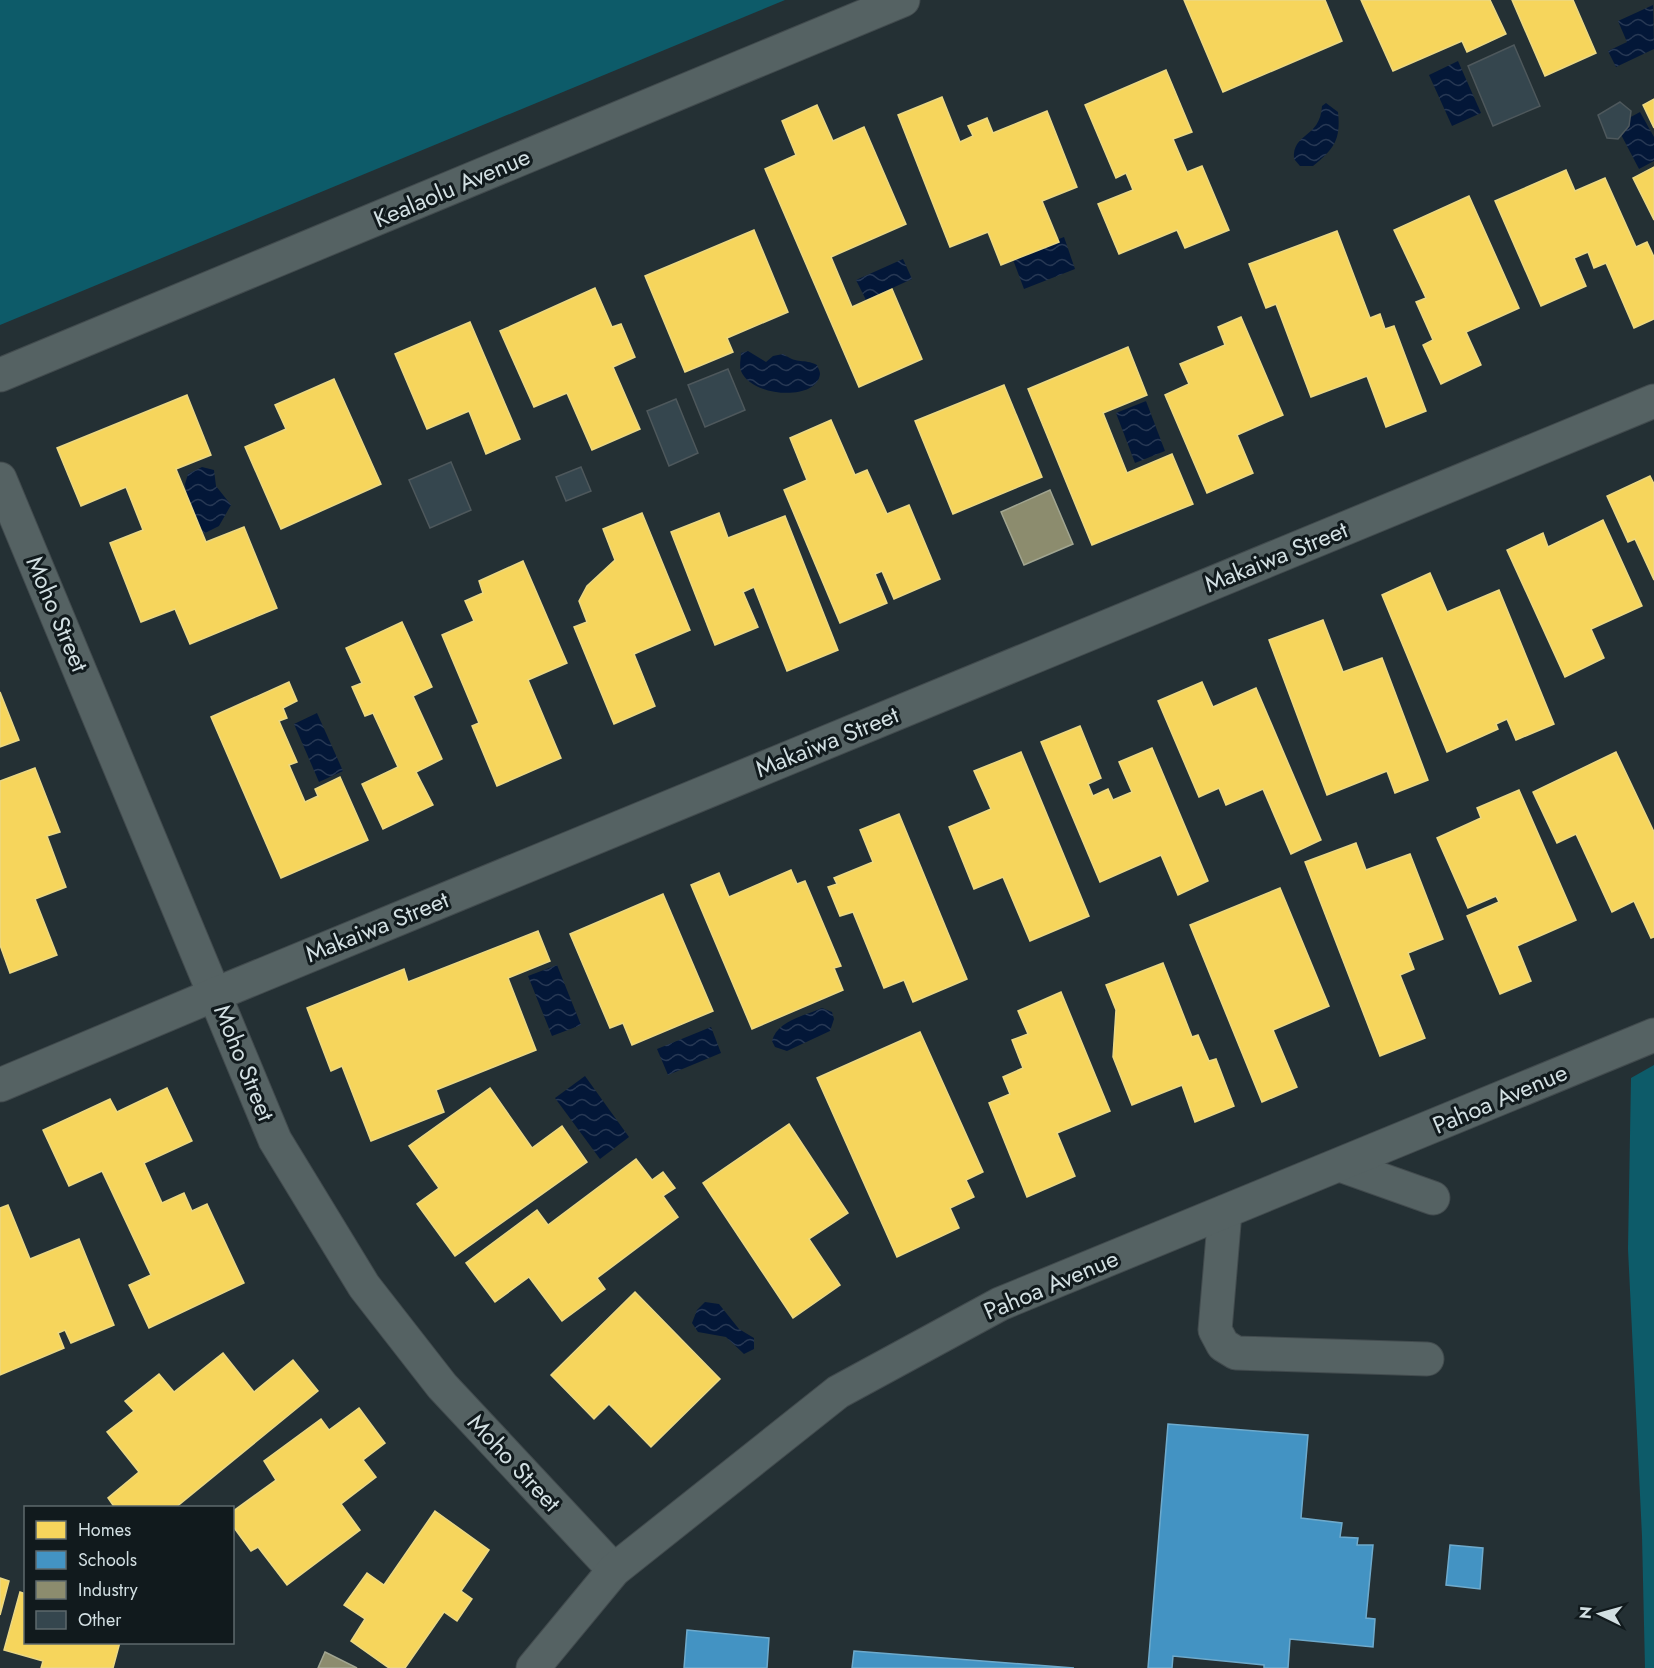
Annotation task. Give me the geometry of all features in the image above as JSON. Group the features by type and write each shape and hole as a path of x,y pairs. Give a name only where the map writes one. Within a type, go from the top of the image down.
{"street":[{"name":"Kealaolu Avenue","path":"0,375 903,0"},
{"name":"Makaiwa Street","path":"0,1085 1654,401"},
{"name":"Moho Street","path":"0,479 275,1140 364,1286 442,1386 614,1570"},
{"name":"Pahoa Avenue","path":"533,1668 614,1570 838,1392 1000,1304 1654,1035"},
{"path":"1340,1165 1433,1198"},
{"path":"1225,1212 1215,1330 1223,1345 1236,1353 1427,1359"}],"shaded area":[{"path":"0,0 785,0 0,325"},
{"path":"1654,1065 1654,1668 1645,1668 1642,1536 1628,1249 1631,1078"}],"water":[{"path":"1653,5 1654,49 1616,67 1608,51 1627,42 1618,21"},
{"path":"1458,61 1481,113 1452,126 1429,75"},
{"path":"1326,103 1338,112 1337,137 1331,149 1313,166 1300,166 1294,159 1297,144 1312,130 1320,117 1322,106"},
{"path":"1640,112 1654,137 1654,161 1639,169 1616,125"},
{"path":"1064,237 1075,269 1024,289 1012,257"},
{"path":"903,259 912,279 866,300 856,280"},
{"path":"748,351 766,362 773,356 783,354 793,359 812,363 817,365 820,374 816,383 808,389 783,393 770,391 747,380 741,371 741,353"},
{"path":"1146,401 1165,451 1135,463 1116,413"},
{"path":"202,467 214,470 216,486 231,505 219,526 205,533 192,529 185,484 188,474"},
{"path":"317,713 343,771 319,782 294,724"},
{"path":"557,965 581,1025 552,1036 528,976"},
{"path":"822,1008 832,1012 834,1019 830,1031 787,1051 775,1047 772,1041 775,1034 785,1024"},
{"path":"711,1027 721,1053 668,1075 657,1049"},
{"path":"585,1076 629,1137 600,1159 555,1098"},
{"path":"705,1302 719,1304 739,1329 754,1338 754,1349 744,1354 726,1337 698,1332 692,1323 697,1310"}],"building: Homes":[{"path":"1184,0 1325,0 1342,41 1223,92"},
{"path":"1361,0 1490,0 1506,34 1467,52 1462,41 1393,71"},
{"path":"1512,0 1573,0 1596,53 1545,76"},
{"path":"1166,70 1192,132 1173,139 1187,172 1202,166 1229,230 1185,248 1177,230 1119,254 1098,204 1133,190 1126,173 1116,178 1085,105"},
{"path":"942,97 960,142 973,136 968,126 987,118 993,133 1047,111 1077,187 1042,201 1059,242 1001,265 988,232 950,247 898,115"},
{"path":"1654,99 1654,128 1643,105"},
{"path":"817,105 833,141 864,127 906,224 831,257 852,307 892,289 922,359 859,387 765,169 796,155 782,121"},
{"path":"1654,167 1654,220 1633,178"},
{"path":"1566,170 1575,191 1605,178 1636,247 1647,242 1654,257 1654,319 1634,328 1606,263 1594,268 1588,252 1574,258 1586,286 1541,306 1495,201"},
{"path":"1469,196 1519,308 1466,332 1481,365 1441,384 1423,345 1433,340 1416,302 1426,298 1394,230"},
{"path":"754,230 788,312 727,338 733,352 685,372 645,276"},
{"path":"1337,231 1370,318 1380,314 1385,329 1394,326 1426,411 1386,427 1367,376 1311,397 1276,304 1266,308 1249,264"},
{"path":"595,288 612,327 621,324 635,357 613,367 640,429 592,450 567,393 534,407 500,331"},
{"path":"1241,317 1283,415 1237,435 1253,473 1207,493 1165,395 1189,384 1180,364 1225,345 1218,327"},
{"path":"470,322 520,439 486,454 469,411 427,429 395,354"},
{"path":"1128,347 1147,395 1103,413 1127,473 1172,454 1193,504 1092,545 1028,389"},
{"path":"334,379 381,484 281,529 245,447 286,429 275,405"},
{"path":"1004,385 1042,477 953,514 915,421"},
{"path":"187,395 211,455 176,469 206,542 244,527 277,608 190,644 175,609 141,622 110,543 143,530 126,487 81,506 57,448"},
{"path":"831,420 855,475 867,470 887,514 909,505 940,579 894,599 882,571 875,574 887,603 840,623 784,490 807,480 790,438"},
{"path":"1650,476 1654,484 1654,580 1635,539 1628,542 1607,496"},
{"path":"642,513 690,630 634,654 655,706 614,724 574,627 587,622 579,601 587,586 615,560 603,529"},
{"path":"719,513 728,538 785,516 838,650 787,671 754,587 743,592 758,627 715,645 671,532"},
{"path":"1603,520 1642,606 1591,629 1604,658 1565,677 1507,550 1543,533 1548,547"},
{"path":"523,561 567,663 528,680 561,758 497,786 472,726 479,723 442,635 474,621 465,601 483,593 479,581"},
{"path":"1430,573 1447,612 1499,590 1554,724 1516,740 1507,719 1496,724 1498,729 1447,752 1382,595"},
{"path":"1323,620 1343,672 1382,658 1428,780 1395,793 1387,771 1327,795 1269,640"},
{"path":"402,622 432,687 413,696 442,759 416,772 433,805 383,829 362,784 398,767 373,713 365,716 352,687 362,683 346,648"},
{"path":"289,682 297,701 283,708 287,718 279,721 297,762 289,765 305,802 318,796 315,789 340,777 368,840 281,878 211,717"},
{"path":"1202,682 1213,707 1256,688 1321,840 1291,854 1263,789 1226,805 1219,788 1199,797 1158,701"},
{"path":"0,692 19,740 0,747"},
{"path":"1080,726 1101,778 1088,784 1093,796 1108,789 1113,800 1132,792 1119,762 1152,748 1208,881 1178,895 1161,855 1100,882 1041,742"},
{"path":"1021,752 1089,916 1030,941 1003,877 974,889 949,827 991,809 974,771"},
{"path":"1616,752 1654,832 1654,937 1651,938 1634,901 1612,912 1576,834 1557,843 1533,792"},
{"path":"35,768 60,832 47,836 66,887 35,899 57,955 10,973 0,945 0,781"},
{"path":"1519,790 1576,920 1517,946 1531,981 1500,994 1467,916 1499,902 1496,896 1468,908 1437,838 1481,818 1477,808"},
{"path":"899,814 967,979 913,1002 904,980 884,988 853,912 840,916 828,887 837,884 834,878 873,862 860,830"},
{"path":"1356,843 1366,870 1410,854 1443,939 1408,953 1414,969 1400,975 1425,1038 1380,1056 1305,862"},
{"path":"791,870 797,884 805,881 841,966 834,968 843,990 752,1029 691,885 719,873 729,897"},
{"path":"1280,888 1329,1006 1273,1030 1297,1087 1262,1102 1190,925"},
{"path":"663,894 713,1011 632,1045 623,1023 610,1028 570,934"},
{"path":"538,931 550,961 508,978 536,1050 436,1090 444,1112 371,1141 342,1066 331,1071 307,1008 404,969 408,982"},
{"path":"1163,963 1192,1037 1198,1035 1209,1061 1216,1059 1234,1106 1195,1122 1182,1085 1132,1105 1113,1057 1116,1010 1106,985"},
{"path":"1061,992 1110,1111 1057,1133 1075,1176 1027,1197 989,1103 1010,1094 1003,1077 1023,1068 1012,1040 1028,1034 1018,1011"},
{"path":"920,1032 983,1172 966,1180 974,1197 950,1208 959,1228 897,1257 817,1078"},
{"path":"167,1088 192,1141 144,1163 162,1203 184,1193 192,1211 207,1204 244,1283 149,1328 129,1285 151,1275 102,1171 69,1186 43,1130 110,1099 117,1112"},
{"path":"490,1088 532,1148 562,1126 587,1162 455,1256 417,1204 439,1188 409,1146"},
{"path":"789,1124 848,1213 809,1239 840,1285 793,1318 703,1183"},
{"path":"636,1159 652,1180 663,1172 675,1188 663,1196 678,1217 597,1278 605,1289 562,1321 529,1277 495,1302 466,1263 537,1210 548,1225"},
{"path":"8,1205 30,1259 79,1239 114,1325 71,1343 65,1330 58,1333 64,1348 0,1375 0,1208"},
{"path":"635,1292 720,1379 651,1447 609,1404 594,1419 551,1375"},
{"path":"223,1353 254,1392 293,1360 318,1391 177,1506 114,1506 108,1498 139,1472 107,1432 134,1411 125,1401 159,1374 174,1392"},
{"path":"359,1408 385,1443 363,1460 376,1477 341,1504 360,1530 287,1585 258,1547 251,1551 234,1528 234,1511 276,1480 264,1461 321,1419 329,1430"},
{"path":"435,1511 489,1550 461,1591 472,1599 457,1621 444,1612 405,1668 389,1668 351,1641 365,1619 344,1605 367,1573 384,1585"},
{"path":"0,1578 9,1581 0,1615"},
{"path":"20,1592 24,1593 24,1644 119,1644 113,1668 41,1668 43,1661 4,1650"}],"building: Schools":[{"path":"1168,1424 1308,1435 1301,1518 1342,1523 1340,1537 1358,1538 1357,1545 1373,1545 1366,1618 1375,1619 1373,1647 1290,1639 1288,1668 1264,1668 1264,1665 1173,1656 1172,1668 1148,1668"},
{"path":"1450,1545 1483,1548 1480,1589 1446,1585"},
{"path":"687,1630 769,1638 767,1668 684,1668"},
{"path":"854,1651 1074,1668 852,1668"}],"building: Industry":[{"path":"1050,490 1073,544 1024,565 1001,512"},
{"path":"325,1652 357,1668 318,1668"}],"building: Other":[{"path":"1514,45 1540,106 1493,126 1468,66"},
{"path":"1620,102 1631,111 1629,126 1618,139 1607,138 1598,115"},
{"path":"728,369 745,410 705,427 688,385"},
{"path":"676,399 698,453 669,466 647,411"},
{"path":"451,462 471,510 430,528 409,480"},
{"path":"581,467 591,491 566,501 556,477"}]}
